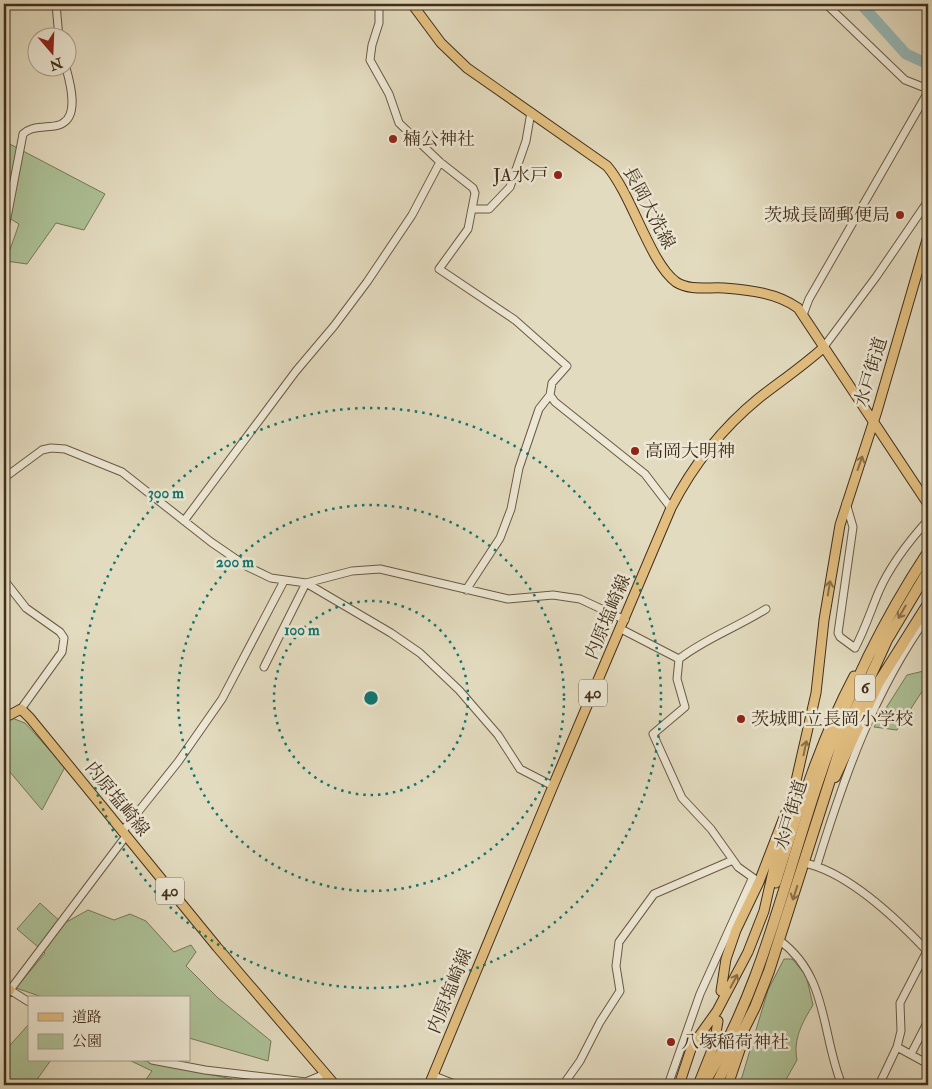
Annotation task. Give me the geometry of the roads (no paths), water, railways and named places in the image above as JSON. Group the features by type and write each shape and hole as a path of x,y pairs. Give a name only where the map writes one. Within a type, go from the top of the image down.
{"highway":[{"name":"6","path":"875,639 896,601 928,552"},
{"name":"6","path":"818,813 846,730 859,701 902,612 928,571"},
{"path":"818,813 879,682 928,604"},
{"name":"水戸街道","path":"703,1085 729,1038 744,1003 776,918 831,743 875,639"},
{"name":"水戸街道","path":"755,1006 805,863 818,813"},
{"name":"6","path":"716,1085 755,1006"}],"main road":[{"name":"長岡大洗線","path":"412,4 432,33 452,55 484,80 607,166 621,185 663,268 676,282 693,288 725,288 771,295 792,304 803,315 823,348"},
{"name":"水戸街道","path":"928,236 873,424 928,504"},
{"path":"764,911 787,812 809,731 832,571 846,502 873,424 823,348"},
{"name":"内原塩崎線","path":"429,1085 552,786 625,620 671,508 693,468 724,430 759,398 809,361 823,348"},
{"path":"679,1085 692,1046 735,980 773,893 806,784 821,746 846,692 875,639"},
{"path":"4,718 21,709"},
{"name":"内原塩崎線","path":"21,709 335,1085"},
{"path":"720,990 726,959 736,930 755,880 787,812"},
{"path":"728,1085 755,1006"},
{"path":"698,1085 714,1045 718,1021"}],"street":[{"path":"56,4 59,28"},
{"path":"379,4 379,23 370,54 373,68 389,94 399,123 440,162 473,188 472,209 468,229 440,269 515,320 567,366 552,383 550,395 539,409 515,482 511,509 500,538 466,590"},
{"path":"803,315 809,300 928,90 905,80 826,4"},
{"path":"4,233 23,134 33,128 58,126 69,118 72,102 68,78"},
{"path":"472,209 490,209 510,187 526,140 531,112"},
{"path":"184,521 296,371 368,282 416,207 440,162"},
{"path":"823,348 925,209 928,201"},
{"path":"550,395 555,402 645,474 671,508"},
{"path":"4,478 42,450 51,448 64,449 122,472 184,521 246,566 270,578 306,583 352,571 372,568 508,599 553,595 580,599 625,620"},
{"path":"846,502 853,527 838,633 855,648 867,626 880,589 928,520"},
{"path":"4,580 26,608 60,632 65,645 21,709"},
{"path":"4,998 7,989 178,762 222,699 284,581"},
{"path":"264,667 306,583"},
{"path":"306,583 391,633 420,653 458,690 498,735 520,769 552,786"},
{"path":"668,1085 700,994 755,880 733,860 711,828 682,798 653,734 685,707 677,679 679,659 698,644 742,624 766,609"},
{"path":"817,865 840,792 862,735 889,678 928,616"},
{"path":"621,629 679,659"},
{"path":"563,1085 580,1061 600,1022 620,992 616,966 619,942 654,894 733,860"},
{"path":"805,863 817,865 864,894 895,919 928,952 900,1003 902,1025 897,1047 879,1085"},
{"path":"779,940 810,974 819,993 826,1028 842,1085"},
{"path":"7,989 28,1001"},
{"path":"911,1054 928,1022"},
{"path":"897,1047 928,1064"},
{"path":"163,1062 205,1070 306,1082 325,1074"},
{"path":"434,1076 457,1085"}],"waterway":[{"path":"861,4 906,54 928,64"}],"place":[{"name":"楠公神社","path":"393,139"},
{"name":"JA水戸","path":"558,175"},
{"name":"茨城長岡郵便局","path":"900,215"},
{"name":"高岡大明神","path":"635,451"},
{"name":"茨城町立長岡小学校","path":"741,719"},
{"name":"八塚稲荷神社","path":"671,1042"}]}
